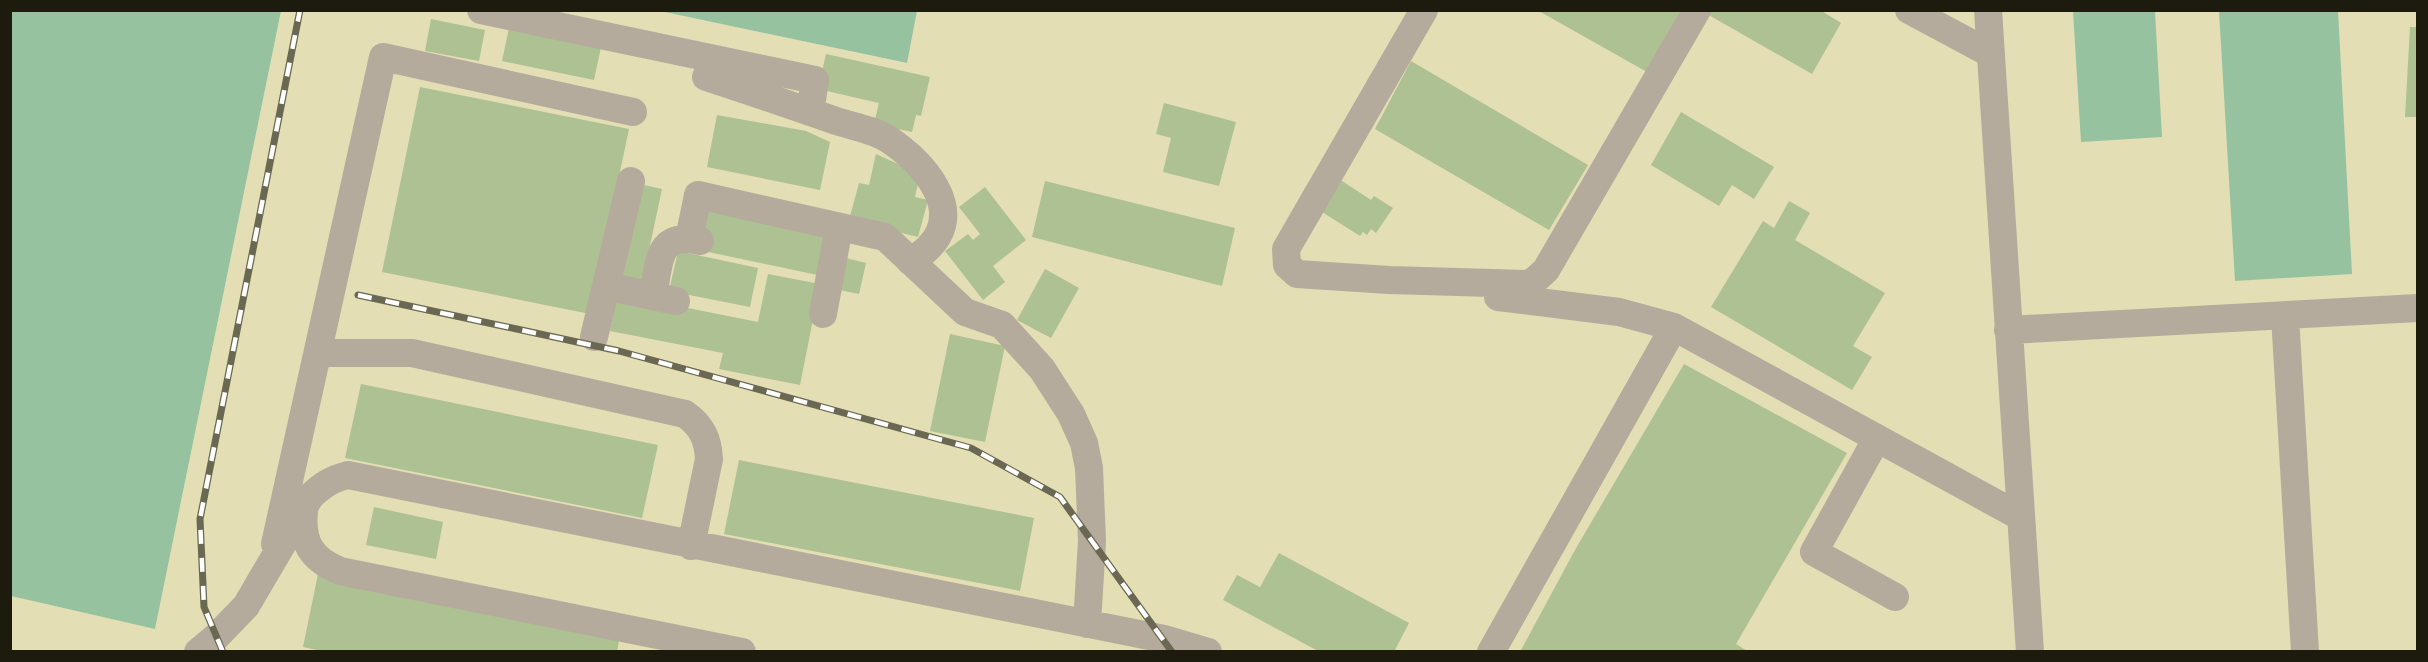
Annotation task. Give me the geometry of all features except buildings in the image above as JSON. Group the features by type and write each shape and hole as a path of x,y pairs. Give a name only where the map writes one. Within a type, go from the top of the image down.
{"lane":[{"path":"481,10 815,80 810,112"},
{"path":"1424,10 1288,244 1284,254 1291,270 1303,275 1527,284 1541,276 1697,10"},
{"path":"1909,10 1991,54"},
{"path":"1988,10 2030,651"},
{"path":"270,566 383,57 633,112"},
{"path":"706,77 887,138 926,172 936,185 942,201 943,217 939,233 930,247 910,261"},
{"path":"594,337 631,181"},
{"path":"606,286 664,298 665,247 676,239 695,240 698,195 885,237 965,312 1002,325 1042,369 1071,414 1084,443 1089,468 1092,541 1087,624"},
{"path":"823,314 839,227"},
{"path":"1389,280 1530,302 1619,312 1674,327 2020,517"},
{"path":"2008,330 2418,308"},
{"path":"2285,316 2305,651"},
{"path":"1491,651 1519,627 1554,564 1674,327"},
{"path":"318,353 412,353 685,414 696,422 704,433 709,459 691,546"},
{"path":"1877,438 1814,552 1895,597"},
{"path":"198,651 230,640 246,606 304,511 310,497 334,478 348,475 691,546 1164,639 1209,651"},
{"path":"304,511 303,526 306,542 314,555 326,565 340,571 666,644 742,651"}],"shaded area":[{"path":"11,10 281,11 155,629 11,596"},
{"path":"917,10 2417,11 2417,651 11,652 11,596 155,629 281,11 660,11 906,63"},
{"path":"660,11 917,11 907,63"},
{"path":"2073,11 2155,11 2162,137 2081,142"},
{"path":"2219,11 2338,11 2352,274 2235,281"}],"railway":[{"path":"223,652 204,607 200,519 300,10"},
{"path":"358,295 619,351 971,448 1060,497 1172,652"}]}
